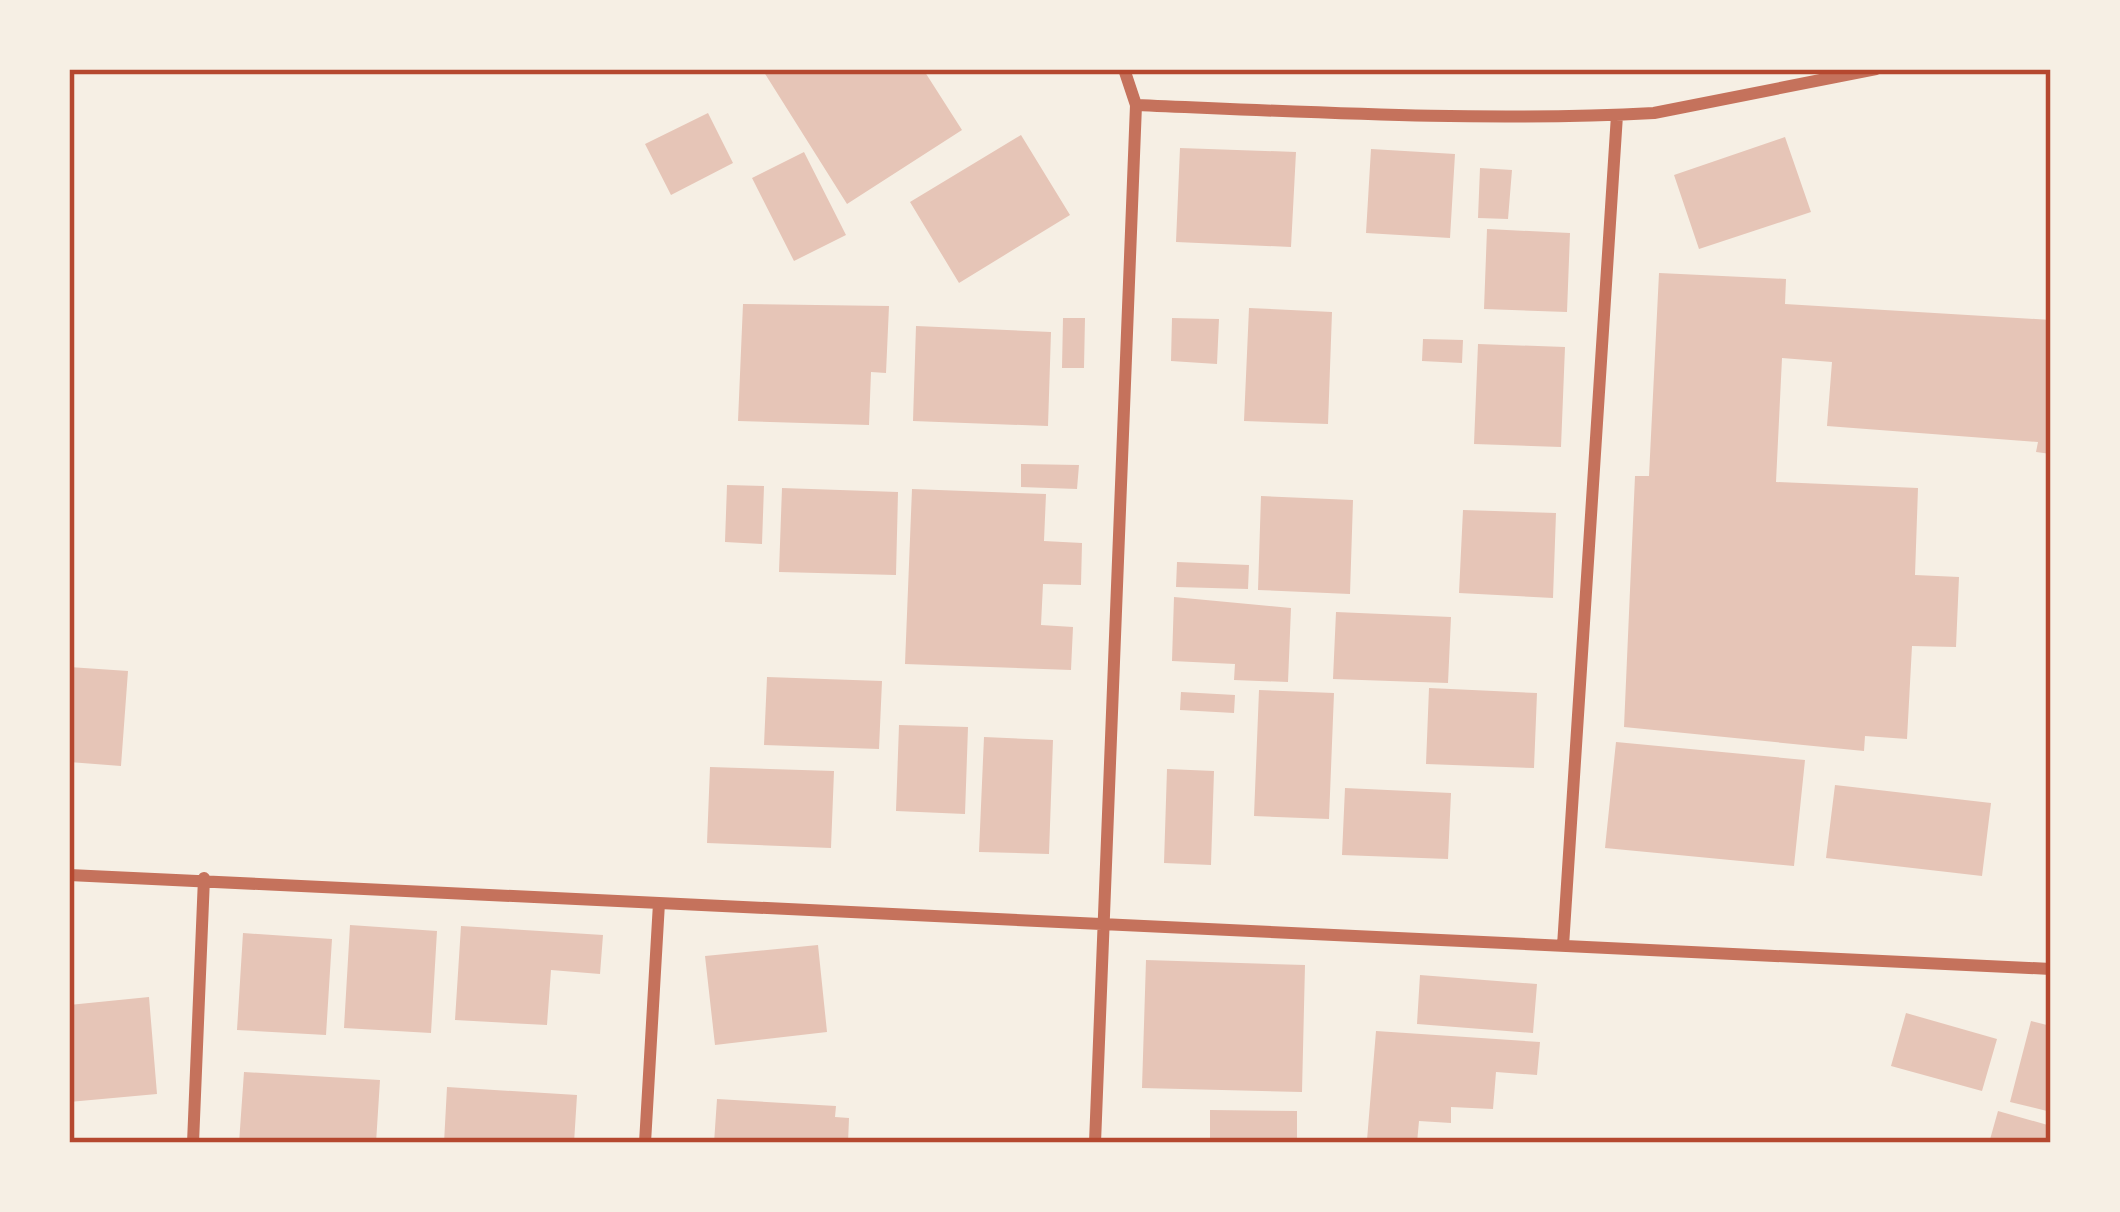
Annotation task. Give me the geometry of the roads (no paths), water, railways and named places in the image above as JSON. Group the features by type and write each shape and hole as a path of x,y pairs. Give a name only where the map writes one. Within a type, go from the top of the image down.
{"street":[{"path":"1095,1143 1136,105 1124,69"},
{"path":"1136,105 1518,120 1654,113 1876,69"},
{"path":"1563,946 1617,115"},
{"path":"69,874 2051,969"},
{"path":"193,1143 204,878"},
{"path":"645,1143 658,903"}]}
